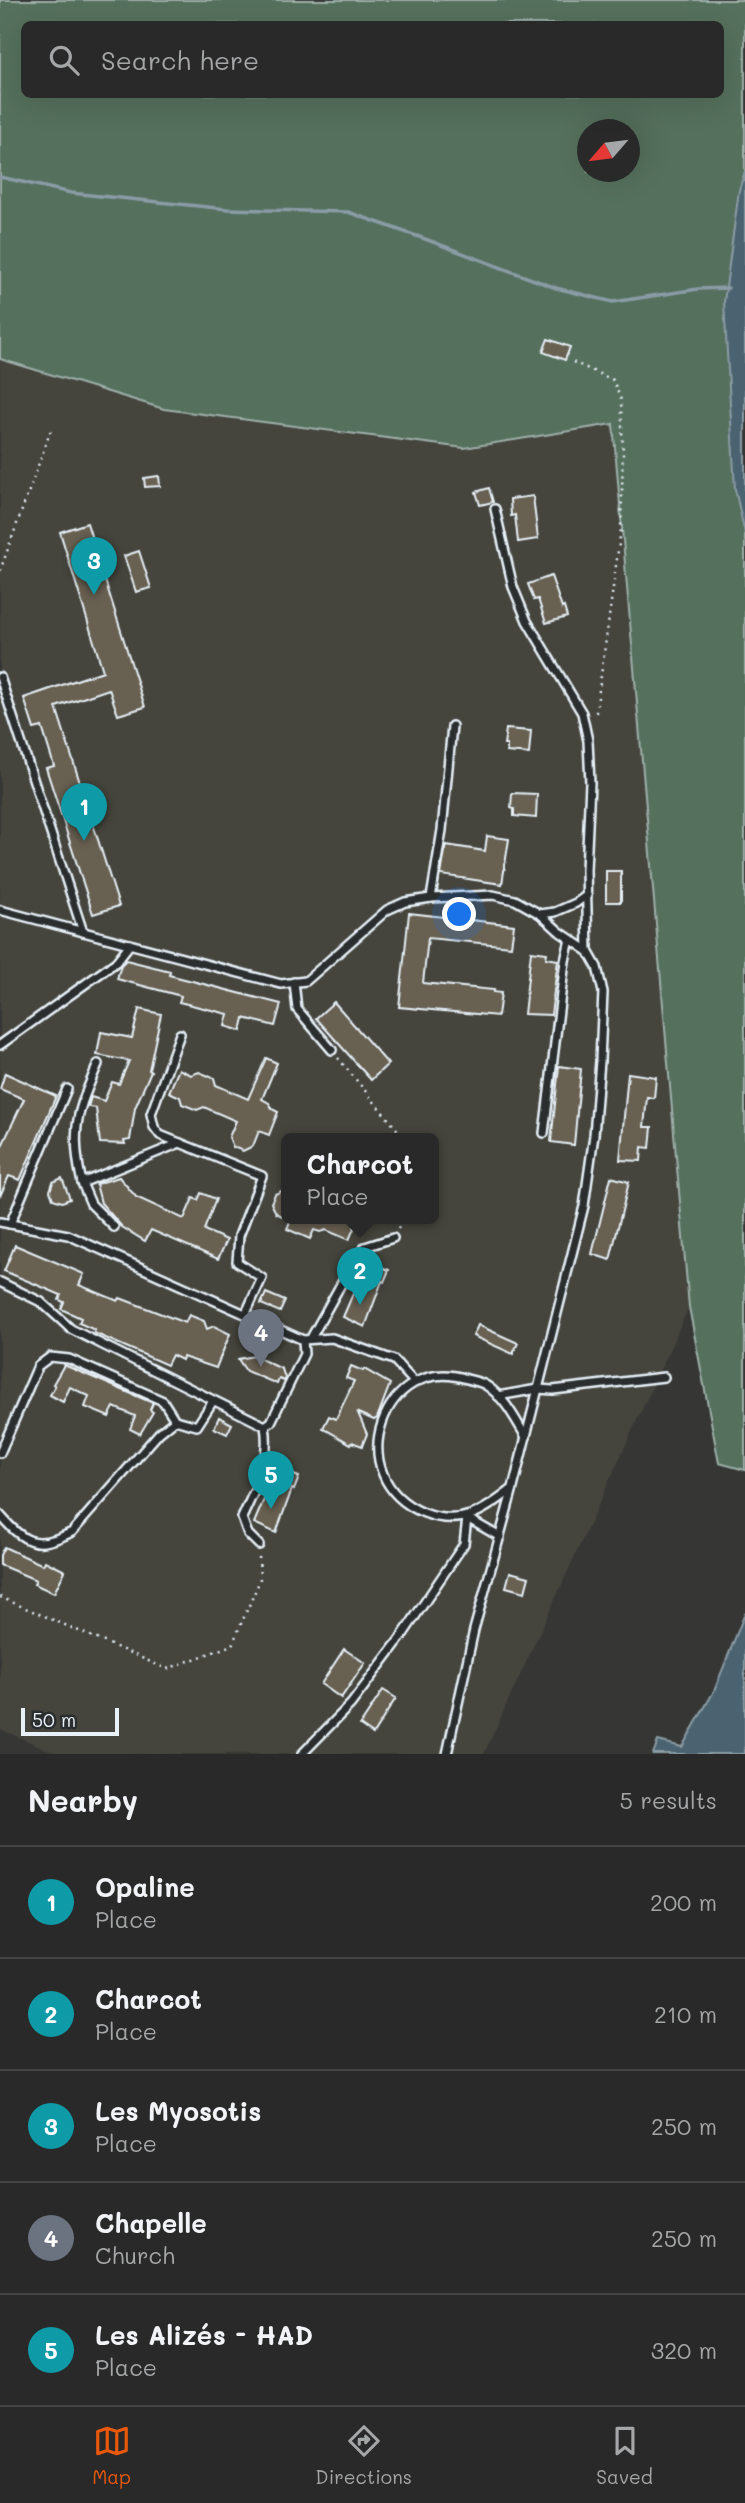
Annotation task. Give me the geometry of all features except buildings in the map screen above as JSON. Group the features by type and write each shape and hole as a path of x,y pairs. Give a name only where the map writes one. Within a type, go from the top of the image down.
{"lane":[{"path":"495,509 513,587 527,621 582,713 588,741 588,951"},
{"path":"0,677 83,932"},
{"path":"431,898 442,830 452,726"},
{"path":"540,914 555,912 576,903 587,894"},
{"path":"0,910 281,984 306,981 387,910 405,902 493,895 516,900 540,914 588,951 597,967 603,992 594,1135 584,1206 474,1630 447,1754"},
{"path":"544,1133 570,939"},
{"path":"0,1045 116,962 130,944"},
{"path":"294,982 297,1009 331,1050"},
{"path":"180,1034 151,1114 154,1127 160,1135 262,1175 239,1236 237,1262 262,1278 246,1313"},
{"path":"98,1064 76,1121 76,1159 91,1204 114,1227"},
{"path":"67,1089 3,1224 68,1236 307,1339 332,1338 394,1360 414,1382"},
{"path":"82,1183 180,1143"},
{"path":"265,1426 271,1422 304,1354 307,1339 350,1268 365,1247 393,1238"},
{"path":"0,1282 41,1302 71,1329 265,1426"},
{"path":"0,1453 38,1366 50,1357 69,1359 163,1401 175,1420 197,1426 213,1401"},
{"path":"513,1488 494,1503 467,1518 439,1518 409,1506 392,1490 379,1464 377,1436 385,1414 398,1396 414,1382 430,1376 454,1374 486,1385 505,1403 526,1437"},
{"path":"498,1396 538,1389 553,1390 664,1377"},
{"path":"0,1515 17,1535 32,1544 55,1541 72,1532 159,1433 175,1420"},
{"path":"259,1545 248,1534 242,1518 263,1469 268,1447 265,1426"},
{"path":"467,1518 500,1537"},
{"path":"303,1754 351,1704 402,1636 464,1544 467,1518"}],"path":[{"path":"573,362 613,380 621,400 623,454 621,529 596,712 584,723"},
{"path":"0,571 52,427"},
{"path":"331,1050 400,1133"},
{"path":"0,1597 167,1669 232,1644 260,1580 259,1545"}],"shaded area":[{"path":"0,359 164,409 464,448 613,423 689,1307 484,1754 58,1754 0,1729"}],"green space":[{"path":"0,0 745,0 745,1470 719,1463 689,1307 613,424 464,448 164,409 0,359"}],"water":[{"path":"745,171 745,534 735,489 724,302 739,190"},
{"path":"745,1613 745,1754 653,1754 658,1741 682,1747 714,1691"}],"waterway":[{"path":"0,177 71,193 227,209 348,212 556,288 613,302 698,289 728,288"}],"place":[{"name":"Les Myosotis","path":"94,595"},
{"name":"Opaline","path":"84,841"},
{"name":"Charcot","path":"360,1305"},
{"name":"Chapelle","path":"261,1367"},
{"name":"Les Alizés - HAD","path":"271,1509"}]}
